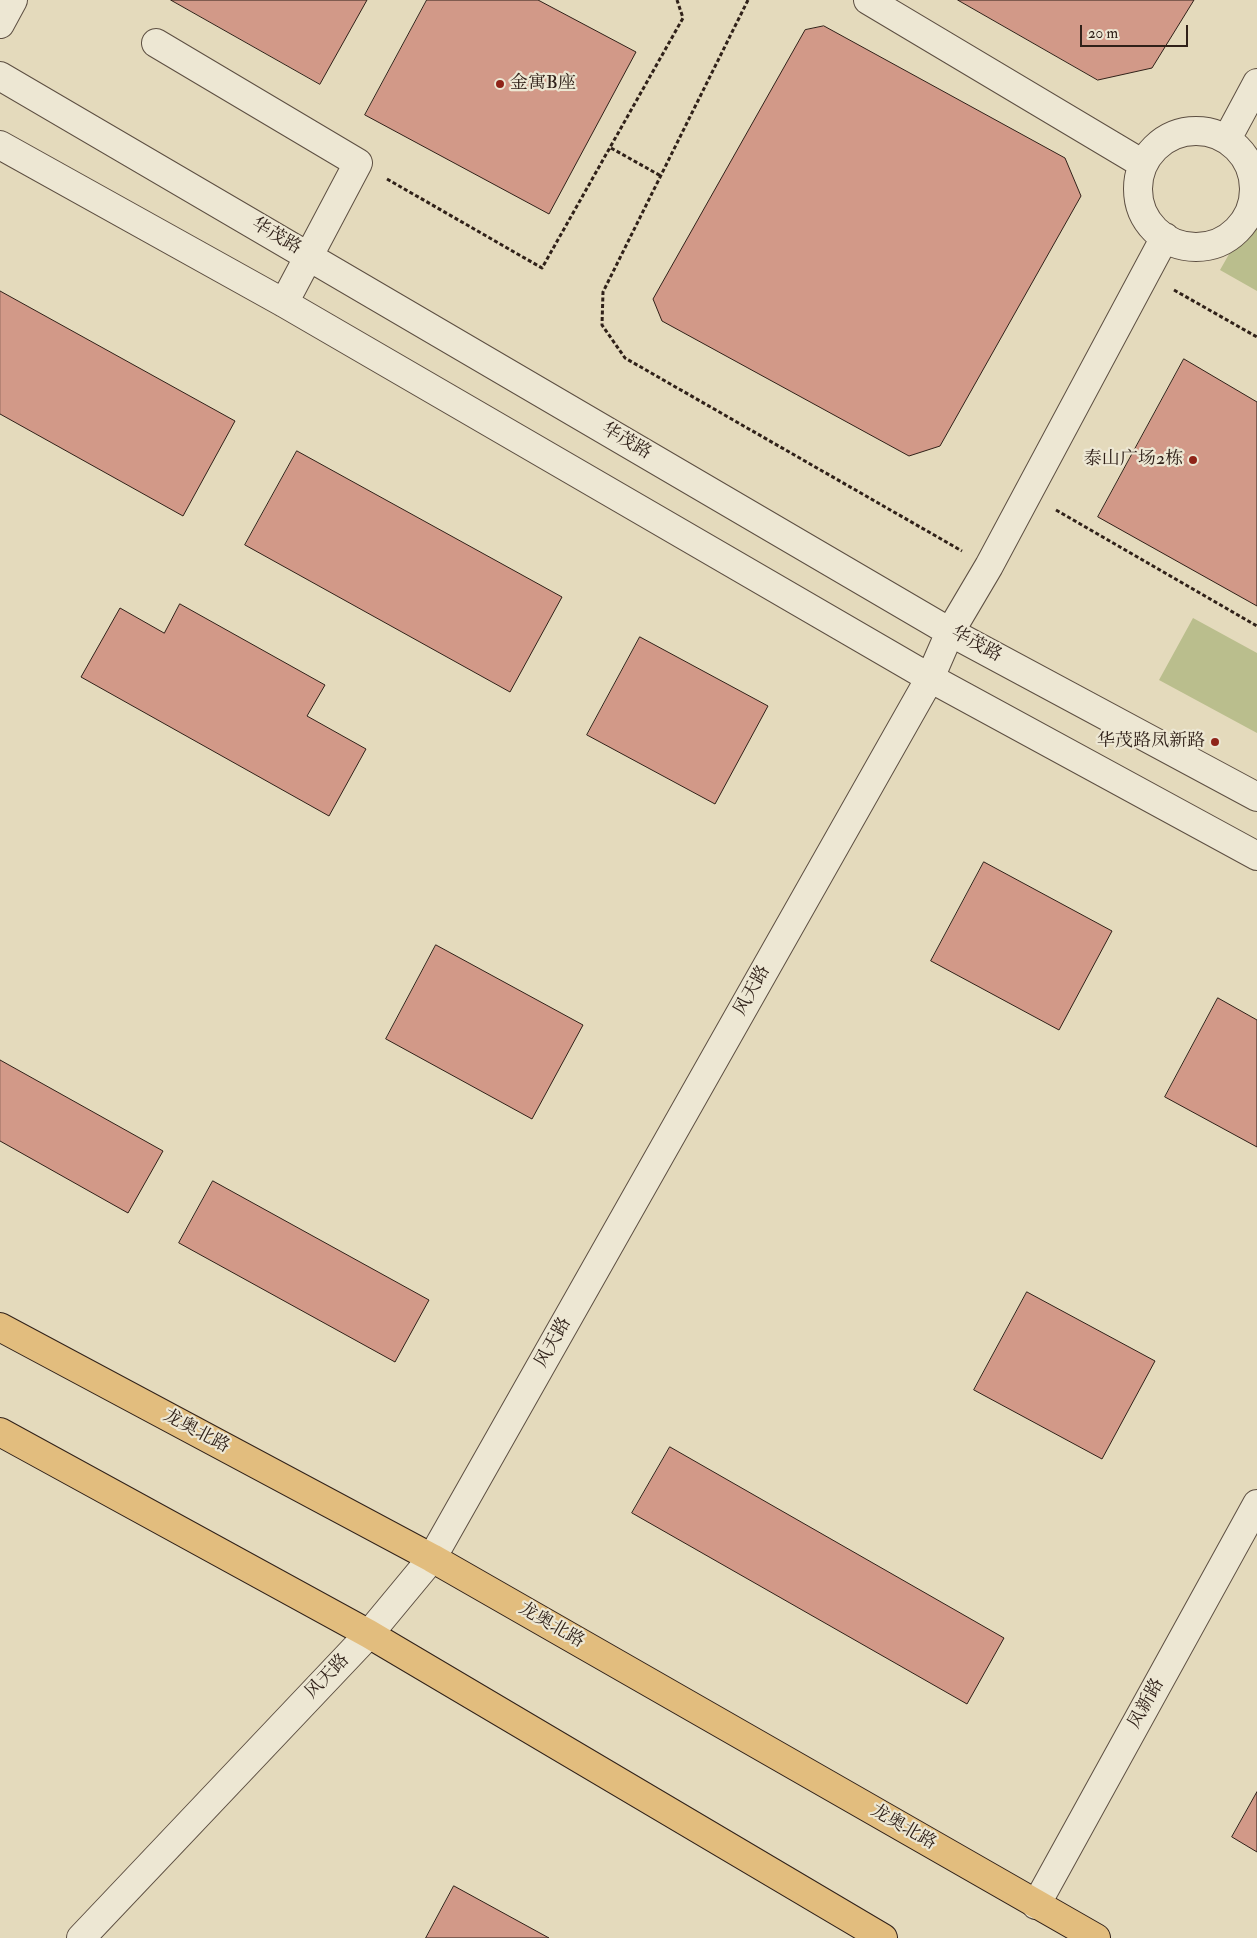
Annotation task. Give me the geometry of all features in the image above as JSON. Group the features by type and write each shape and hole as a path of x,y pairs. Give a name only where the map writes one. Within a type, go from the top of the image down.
{"main road":[{"name":"龙奥北路","path":"0,1327 432,1558 1096,1938"},
{"path":"0,1432 370,1634 883,1938"}],"street":[{"path":"0,24 13,0"},
{"path":"868,0 1143,164"},
{"path":"156,43 358,163 284,303"},
{"name":"华茂路","path":"0,76 950,632 1257,797"},
{"path":"1227,140 1257,83"},
{"path":"1189,131 1208,132 1227,140 1242,152 1251,170 1254,189 1251,208 1242,224 1229,237 1211,245 1193,247 1174,243 1159,233 1147,219 1139,202 1138,183 1143,164 1154,148 1170,137 1189,131"},
{"path":"0,145 284,303 930,678 1257,856"},
{"name":"风天路","path":"81,1938 370,1634 432,1558 930,678 950,632 989,566 1165,237"},
{"name":"凤新路","path":"1036,1905 1257,1504"}],"path":[{"path":"358,163 542,268 683,18 677,0"},
{"path":"748,0 604,292 602,325 625,358 989,566"},
{"path":"611,148 661,176"},
{"path":"1145,274 1257,337"},
{"path":"1028,493 1257,626"}],"green space":[{"path":"1257,205 1257,291 1220,270"},
{"path":"1193,618 1257,653 1257,733 1159,680"}],"building":[{"path":"171,0 367,0 320,84"},
{"name":"金寓B座","path":"427,0 538,0 636,52 549,214 365,115"},
{"path":"958,0 1194,0 1152,68 1098,80"},
{"path":"824,26 1065,158 1081,196 940,446 909,456 662,321 653,299 805,30"},
{"path":"0,291 235,421 183,516 0,414"},
{"name":"泰山广场2栋","path":"1184,359 1257,402 1257,606 1098,517"},
{"path":"297,451 562,597 510,692 245,545"},
{"path":"180,604 325,685 307,716 366,749 329,816 81,677 120,608 164,633"},
{"path":"640,637 768,706 715,804 587,735"},
{"path":"984,862 1112,931 1059,1030 931,961"},
{"path":"436,945 583,1025 532,1119 386,1039"},
{"path":"1218,998 1257,1020 1257,1147 1165,1097"},
{"path":"0,1060 163,1151 128,1213 0,1141"},
{"path":"213,1181 429,1300 395,1362 179,1243"},
{"path":"1027,1292 1155,1361 1102,1459 974,1390"},
{"path":"670,1447 1004,1638 967,1704 632,1513"},
{"path":"1257,1792 1257,1852 1232,1837"},
{"path":"454,1886 549,1938 426,1938"}],"place":[{"name":"金寓B座","path":"500,84"},
{"name":"泰山广场2栋","path":"1193,460"},
{"name":"华茂路凤新路","path":"1215,742"}]}
